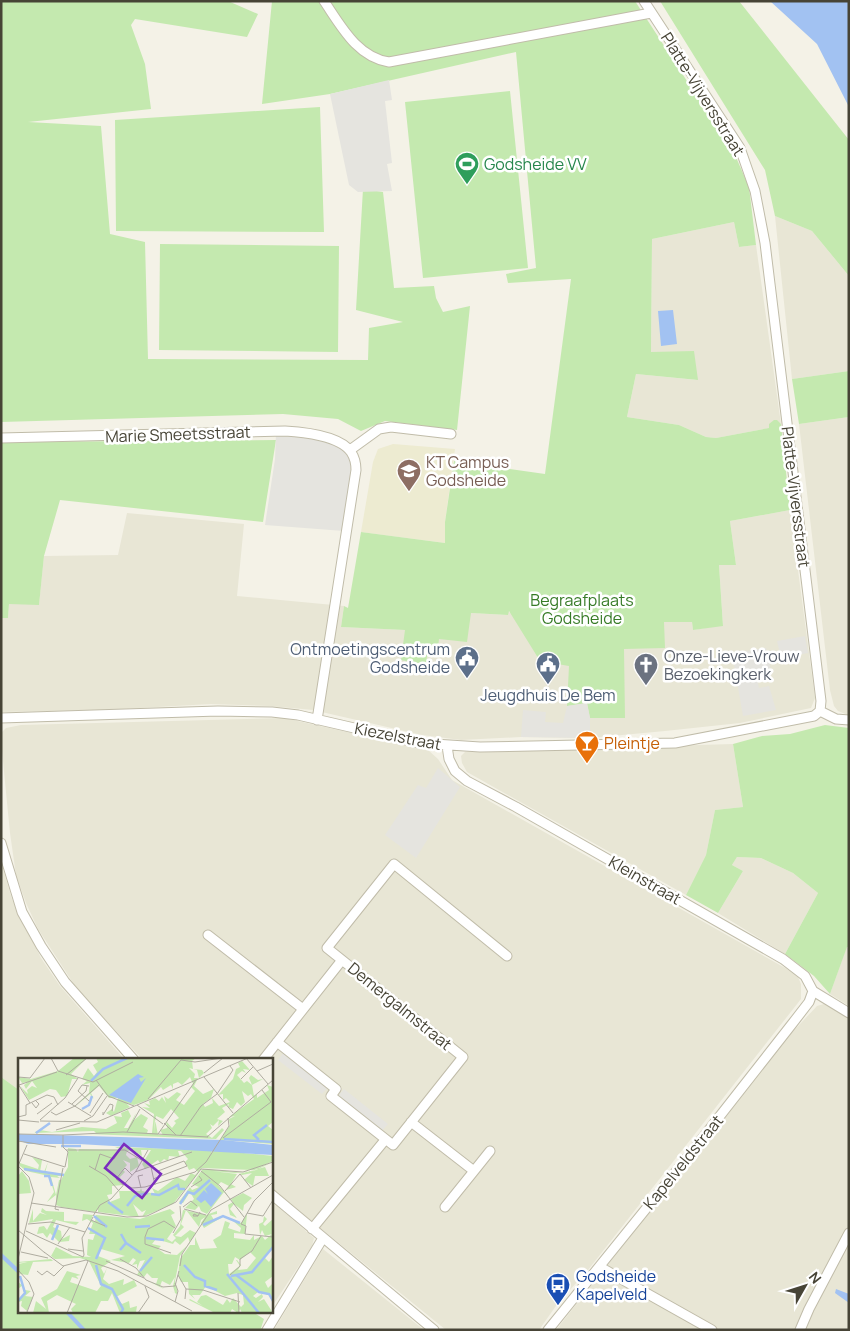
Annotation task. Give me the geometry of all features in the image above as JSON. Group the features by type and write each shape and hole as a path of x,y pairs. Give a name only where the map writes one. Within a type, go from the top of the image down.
{"street":[{"path":"324,1 360,49 378,60 389,62 651,13"},
{"name":"Platte-Vijversstraat","path":"644,1 740,148 755,192 766,252 820,692 820,711"},
{"path":"317,720 356,470 355,459 350,450 379,430 390,427 451,434"},
{"name":"Marie Smeetsstraat","path":"1,438 285,431 303,432 335,440 350,450"},
{"name":"Kiezelstraat","path":"1,718 218,711 272,712 419,743 447,746 514,747 675,743 814,716 820,711"},
{"path":"820,711 836,719 849,720"},
{"name":"Kleinstraat","path":"447,746 449,759 455,770 467,781 516,806 783,959 805,976 813,991 849,1013"},
{"path":"1,843 22,912 41,946 65,982 132,1058"},
{"name":"Demergalmstraat","path":"312,1229 385,1140 392,1146 463,1057 327,948 394,864 507,956"},
{"path":"208,935 303,1009"},
{"path":"265,1058 342,960"},
{"name":"Kapelveldstraat","path":"548,1330 792,1024 809,1002 813,991"},
{"path":"277,1042 336,1089 331,1096 385,1140"},
{"path":"411,1122 474,1171"},
{"path":"445,1206 490,1151"},
{"path":"272,1195 434,1330"},
{"path":"800,1330 809,1308 849,1233"},
{"path":"267,1330 323,1238"},
{"path":"600,1267 712,1330"}],"shaded area":[{"path":"389,80 392,100 385,101 392,163 387,164 392,191 358,192 349,185 330,94"},
{"path":"775,216 812,231 849,276 849,371 792,379"},
{"path":"734,222 739,247 756,245 781,424 777,421 770,428 716,438 706,437 679,425 627,417 636,374 697,380 651,352 652,239"},
{"path":"849,417 848,715 838,711 834,706 830,690 799,424"},
{"path":"276,434 298,435 330,441 338,445 349,455 353,466 344,531 265,525 275,459"},
{"name":"KT Campus Godsheide","path":"393,444 455,449 445,522 445,543 361,532 373,462 378,449"},
{"path":"790,510 815,698 811,708 740,723 590,738 521,737 461,740 422,735 313,710 269,706 211,704 103,710 1,712 1,618 8,618 9,604 39,604 44,556 118,555 127,513 244,524 237,596 344,606 341,627 405,630 426,664 428,648 471,613 507,615 508,611 569,664 624,682 624,649 664,622 692,622 693,630 723,625 719,565 736,565 730,521"},
{"path":"805,636 808,653 781,658 777,641"},
{"path":"766,648 772,675 757,679 759,688 769,686 776,710 743,716 732,653"},
{"path":"587,703 590,718 590,738 521,737 523,710 546,712 545,722 563,723 567,706"},
{"path":"284,718 428,750 438,759 452,780 787,969 798,977 801,984 801,999 588,1270 558,1303 539,1330 446,1330 272,1189 272,1058 141,1058 77,989 38,929 16,875 10,833 2,751 2,732 6,728 21,725"},
{"path":"733,744 743,807 715,810 706,855 686,895 467,772 462,763 461,756 465,752"},
{"path":"438,768 460,787 416,858 385,835 418,785 426,788"},
{"path":"737,857 761,858 793,873 818,893 785,954 718,913 743,871 732,865"},
{"path":"1,862 12,899 41,958 60,986 123,1058 18,1058 18,1089 1,1077"},
{"path":"847,946 849,947 849,1006 830,994"},
{"path":"824,1004 849,1018 849,1330 556,1330 784,1041 817,1006"},
{"path":"284,1052 328,1087 322,1094 278,1060"},
{"path":"344,1089 388,1124 382,1131 338,1096"},
{"path":"272,1202 314,1238 312,1246 272,1306"},
{"path":"323,1249 424,1330 274,1330"}],"green space":[{"path":"1,1 228,1 258,14 247,37 135,19 131,25 145,64 151,109 28,122 101,126 110,234 145,242 148,359 368,360 369,328 403,322 356,310 363,189 383,192 394,288 434,286 436,298 443,312 470,306 457,430 385,421 361,431 338,419 283,414 1,422"},
{"name":"Begraafplaats Godsheide","path":"272,1 635,1 735,155 749,187 756,245 739,247 734,222 652,239 651,352 694,351 698,380 636,374 627,417 679,425 706,437 716,438 769,428 769,424 777,420 781,424 790,510 730,521 736,565 719,565 723,626 693,630 692,622 664,622 665,648 624,649 625,718 590,718 587,703 567,706 569,666 540,661 509,611 508,615 471,613 467,642 439,639 438,648 428,648 426,665 401,660 405,630 341,627 344,606 348,608 361,532 445,543 445,522 454,461 545,474 571,279 508,283 506,274 536,268 516,52 330,94 262,104"},
{"path":"660,1 739,1 849,140 849,276 812,231 775,216 765,170"},
{"name":"Godsheide VV","path":"510,91 528,268 423,278 405,102"},
{"path":"320,107 324,232 116,231 115,120"},
{"path":"160,244 339,246 338,352 159,350"},
{"path":"849,371 849,417 799,424 792,379"},
{"path":"276,440 263,522 60,500 44,556 39,605 9,604 8,618 1,618 1,442"},
{"path":"825,725 849,728 849,947 847,947 830,994 814,976 785,954 818,893 793,873 761,858 737,857 732,865 743,871 718,913 686,895 706,855 715,810 743,807 733,744 762,736 790,734"},
{"path":"1,1077 18,1089 18,1314 256,1314 264,1319 261,1328 264,1330 1,1330"}],"water":[{"path":"770,1 849,1 849,107 817,44"},
{"path":"673,310 677,344 661,346 658,311"},
{"path":"836,1289 849,1294 849,1303 835,1293"}],"waterway":[{"path":"1,1255 18,1271"},
{"path":"69,1314 84,1330"}],"place":[{"name":"Godsheide VV","path":"467,185"},
{"name":"KT Campus Godsheide","path":"409,492"},
{"name":"Ontmoetingscentrum Godsheide","path":"467,679"},
{"name":"Jeugdhuis De Bem","path":"548,685"},
{"name":"Onze-Lieve-Vrouw Bezoekingkerk","path":"646,686"},
{"name":"Pleintje","path":"587,764"},
{"name":"Godsheide Kapelveld","path":"558,1306"}]}
